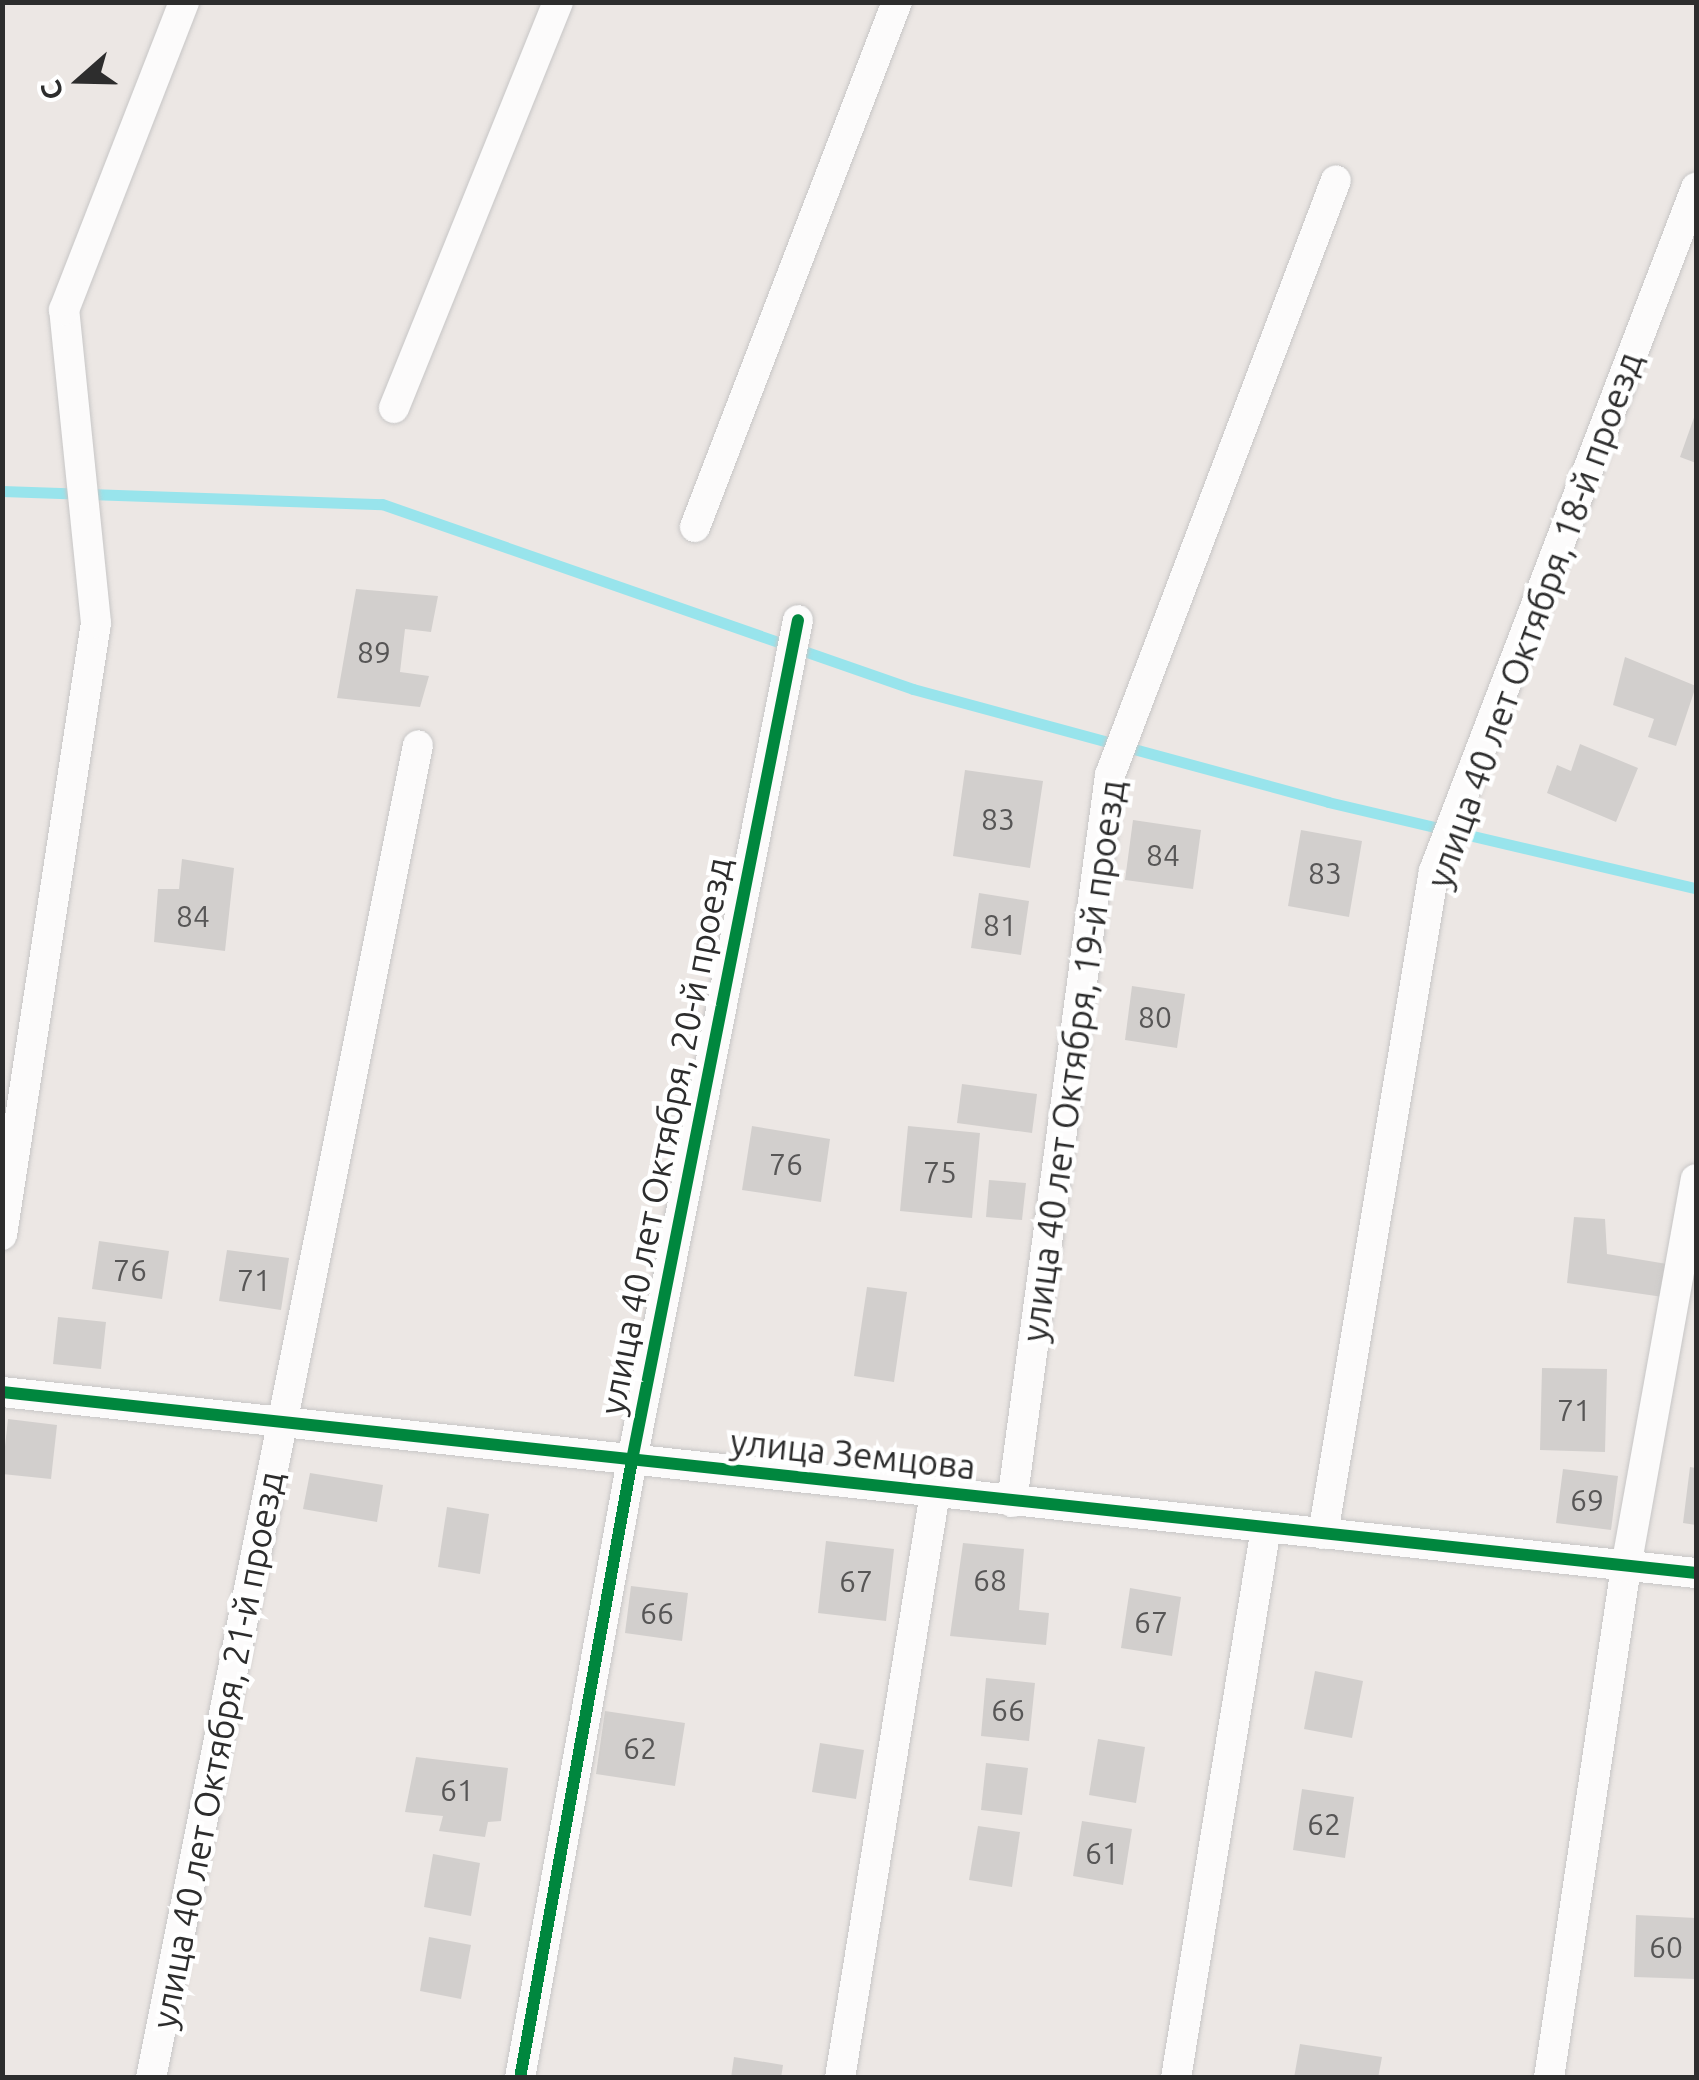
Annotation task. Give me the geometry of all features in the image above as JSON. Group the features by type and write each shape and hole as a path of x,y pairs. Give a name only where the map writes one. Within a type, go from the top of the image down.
{"street":[{"path":"2,1235 96,623 64,310 184,2"},
{"path":"394,408 558,2"},
{"path":"695,527 897,2"},
{"name":"улица 40 лет Октября, 19-й проезд","path":"1012,1502 1110,775 1336,180"},
{"name":"улица 40 лет Октября, 18-й проезд","path":"1323,1534 1434,871 1696,188"},
{"name":"улица 40 лет Октября, 20-й проезд","path":"520,2078 632,1460 798,620"},
{"name":"улица 40 лет Октября, 21-й проезд","path":"151,2078 418,745"},
{"path":"1548,2078 1626,1567 1696,1179"},
{"name":"улица Земцова","path":"2,1392 1696,1573"},
{"path":"840,2078 934,1494"},
{"path":"1176,2078 1266,1528"}],"building":[{"path":"1696,412 1696,463 1680,457"},
{"path":"356,589 438,596 431,632 405,629 400,672 429,676 420,707 337,698"},
{"path":"1625,657 1696,686 1676,746 1648,737 1654,719 1613,705"},
{"path":"1580,744 1638,768 1616,822 1547,793 1557,765 1571,771"},
{"path":"965,770 1043,781 1030,868 953,856"},
{"path":"1133,820 1201,830 1193,889 1125,880"},
{"path":"1301,830 1362,841 1349,917 1288,906"},
{"path":"182,859 234,868 225,951 154,942 158,889 179,889"},
{"path":"979,893 1029,901 1021,955 971,948"},
{"path":"1132,986 1185,994 1177,1048 1125,1040"},
{"path":"962,1084 1037,1094 1032,1133 957,1123"},
{"path":"752,1126 830,1139 821,1202 742,1190"},
{"path":"908,1126 980,1133 972,1218 900,1211"},
{"path":"989,1180 1026,1183 1022,1220 986,1217"},
{"path":"1574,1217 1605,1219 1607,1254 1667,1264 1663,1297 1567,1283"},
{"path":"99,1241 169,1251 162,1299 92,1289"},
{"path":"227,1250 289,1258 281,1310 219,1301"},
{"path":"867,1287 907,1292 894,1382 854,1376"},
{"path":"58,1317 106,1322 101,1369 53,1364"},
{"path":"1542,1368 1607,1369 1605,1452 1540,1450"},
{"path":"8,1419 57,1425 51,1479 2,1474"},
{"path":"1690,1467 1696,1468 1696,1525 1683,1523"},
{"path":"1563,1469 1618,1476 1611,1530 1556,1523"},
{"path":"310,1473 383,1485 377,1522 303,1509"},
{"path":"447,1507 489,1514 480,1574 438,1567"},
{"path":"826,1541 894,1549 886,1621 818,1613"},
{"path":"963,1543 1024,1549 1019,1610 1049,1613 1046,1645 950,1636"},
{"path":"631,1586 688,1593 682,1641 625,1633"},
{"path":"1130,1588 1181,1597 1172,1656 1121,1648"},
{"path":"1315,1671 1363,1681 1352,1738 1304,1729"},
{"path":"986,1678 1035,1683 1029,1741 981,1736"},
{"path":"605,1711 685,1723 675,1786 596,1774"},
{"path":"1098,1739 1145,1747 1136,1803 1089,1795"},
{"path":"820,1743 864,1750 856,1799 812,1792"},
{"path":"416,1757 508,1768 501,1821 488,1822 485,1837 439,1831 443,1816 405,1812"},
{"path":"986,1763 1028,1768 1022,1815 981,1810"},
{"path":"1302,1789 1354,1797 1345,1858 1293,1850"},
{"path":"1082,1821 1132,1829 1123,1885 1073,1876"},
{"path":"978,1826 1020,1832 1012,1887 969,1880"},
{"path":"433,1854 480,1863 471,1916 424,1907"},
{"path":"1636,1915 1696,1918 1696,1979 1634,1977"},
{"path":"429,1937 471,1945 461,1999 420,1991"},
{"path":"1300,2044 1382,2057 1378,2078 1294,2078"},
{"path":"734,2057 783,2065 781,2078 731,2078"}],"waterway":[{"path":"2,491 382,504 913,689 1328,802 1696,888"}],"cycle path":[{"path":"520,2078 632,1460 798,620"},
{"path":"2,1392 1696,1573"}]}
